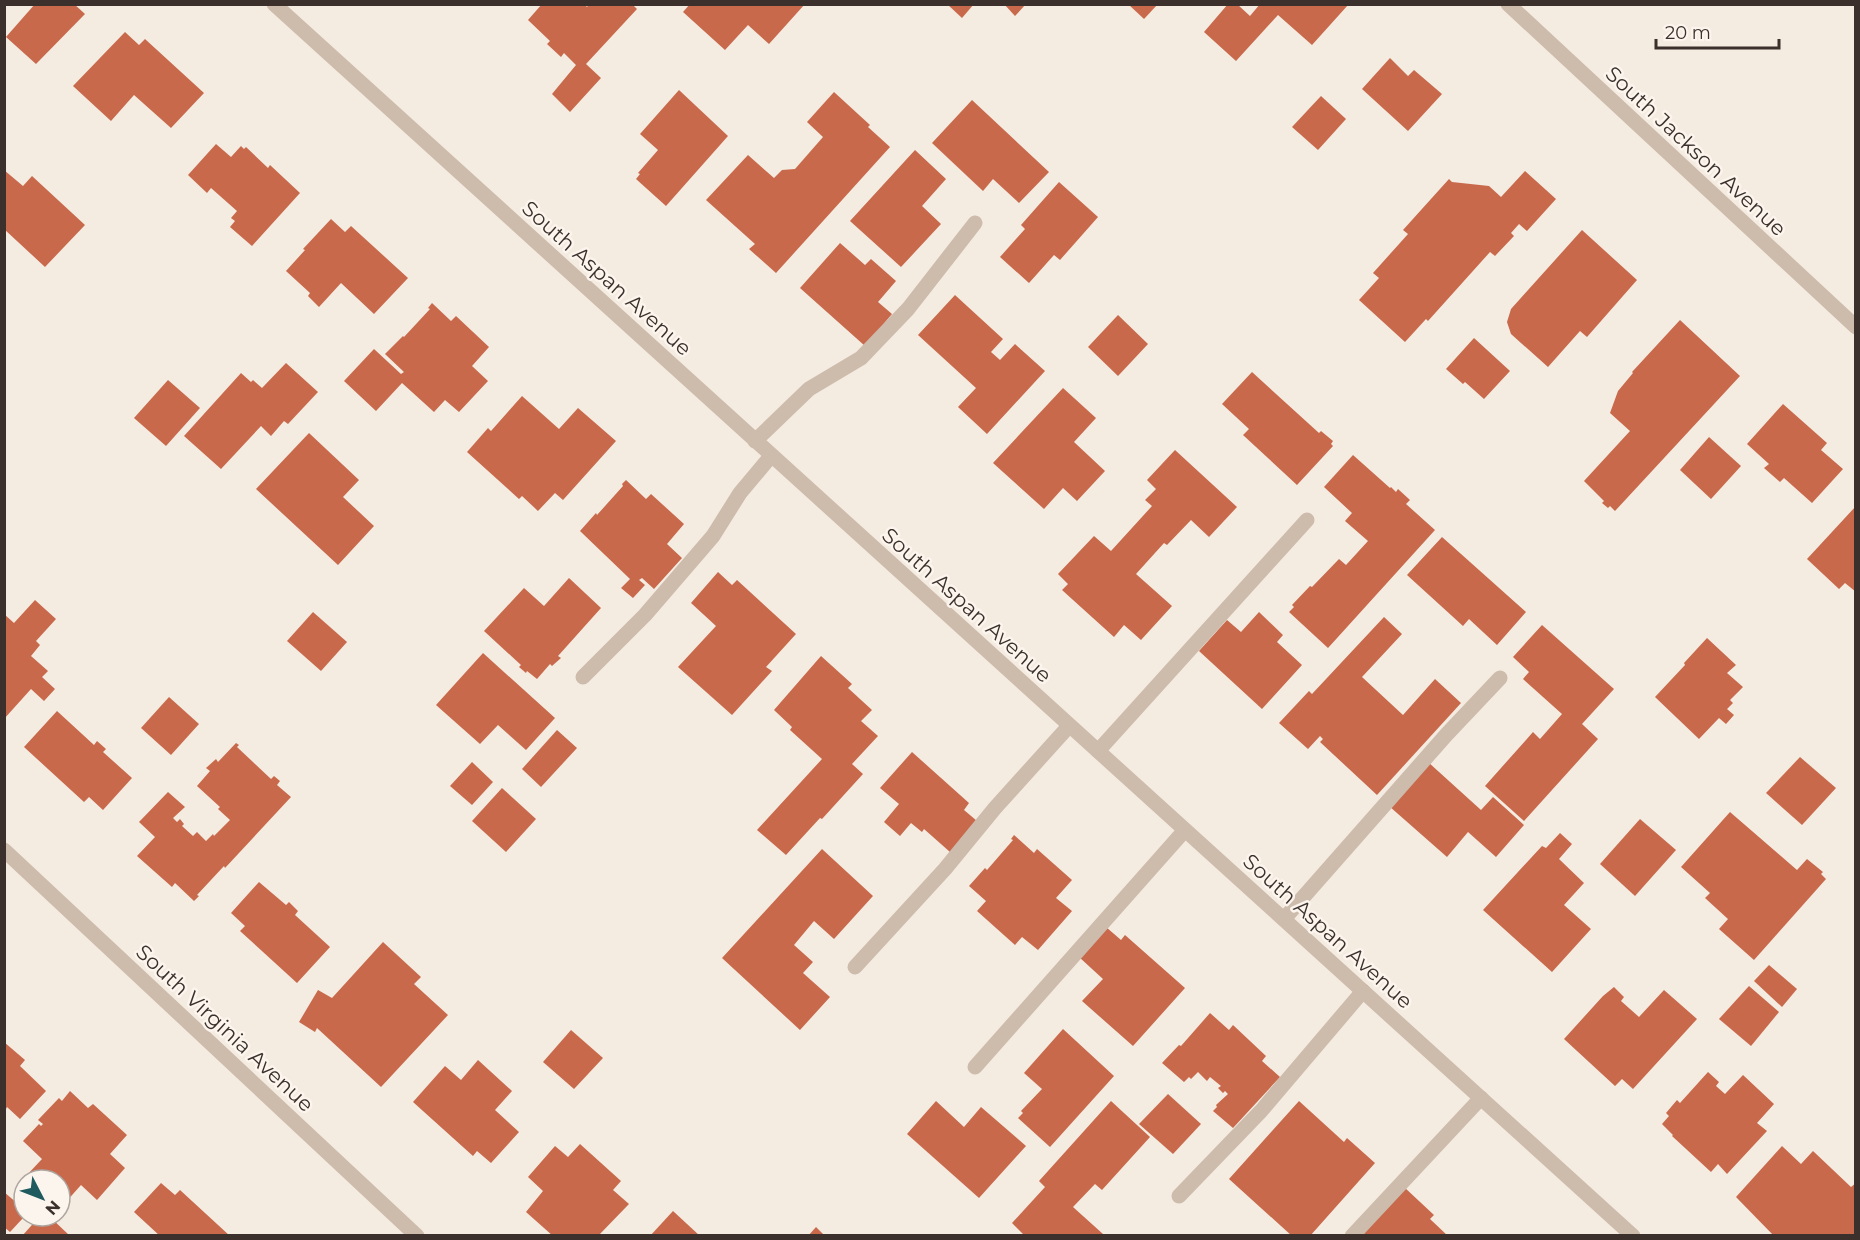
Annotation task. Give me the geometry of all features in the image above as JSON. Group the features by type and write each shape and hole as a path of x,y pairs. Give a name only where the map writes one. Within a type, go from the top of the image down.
{"street":[{"name":"South Aspan Avenue","path":"274,4 1633,1236"},
{"name":"South Jackson Avenue","path":"1508,4 1856,327"},
{"path":"755,441 809,388 861,358 908,309 975,223"},
{"path":"583,677 645,615 714,536 740,493 771,456"},
{"path":"1098,751 1307,519"},
{"path":"1284,919 1447,734 1500,678"},
{"path":"855,967 945,869 995,808 1069,726"},
{"path":"975,1067 1185,830"},
{"name":"South Virginia Avenue","path":"4,850 417,1236"},
{"path":"1179,1196 1261,1111 1363,991"},
{"path":"1352,1236 1481,1098"}],"building":[{"path":"35,4 74,4 85,14 36,64 6,37"},
{"path":"542,4 584,4 587,7 589,4 632,4 637,9 586,64 601,78 570,112 552,94 576,65 564,53 561,57 547,44 550,41 528,20"},
{"path":"690,4 805,4 769,44 748,25 725,50 683,12"},
{"path":"947,4 974,4 962,18"},
{"path":"1004,4 1026,4 1015,16"},
{"path":"1128,4 1158,4 1144,19"},
{"path":"1228,4 1237,4 1250,16 1260,4 1348,5 1312,45 1278,15 1236,61 1204,32"},
{"path":"125,32 139,45 145,39 204,93 171,128 134,95 111,121 73,86"},
{"path":"1390,58 1408,76 1414,70 1442,94 1408,131 1362,89"},
{"path":"679,90 728,136 666,206 636,179 640,174 638,173 658,150 640,134"},
{"path":"834,92 890,147 776,273 749,249 755,244 706,200 748,155 774,178 782,170 795,169 823,137 807,122"},
{"path":"1321,96 1346,119 1318,150 1292,127"},
{"path":"972,100 1049,172 1019,203 993,179 983,191 932,143"},
{"path":"216,144 231,157 241,146 244,149 246,147 268,168 270,165 300,193 252,246 230,227 235,221 231,218 237,211 211,188 207,193 188,175"},
{"path":"915,150 946,179 922,206 941,224 901,267 850,221"},
{"path":"4,170 23,186 32,176 85,225 45,267 4,229"},
{"path":"1525,171 1556,199 1527,231 1519,224 1511,233 1514,236 1495,256 1490,252 1428,321 1426,319 1405,342 1359,300 1379,278 1373,273 1408,234 1403,230 1449,179 1452,182 1489,186 1501,197"},
{"path":"1059,182 1098,217 1060,260 1054,255 1029,283 1000,257 1025,229 1021,225"},
{"path":"331,219 345,232 351,226 408,278 374,314 341,283 319,307 308,296 310,293 286,271"},
{"path":"1582,230 1637,280 1587,337 1580,331 1548,367 1511,334 1507,322 1511,309"},
{"path":"840,243 865,265 871,259 896,281 878,302 892,314 865,346 800,288"},
{"path":"955,295 1003,339 991,352 1000,360 1015,344 1045,371 987,434 958,407 976,388 918,335"},
{"path":"432,303 451,321 456,316 489,347 472,366 488,381 459,412 445,400 434,412 402,383 376,411 344,381 374,349 401,374 404,372 385,354 430,309 428,308"},
{"path":"1118,315 1148,344 1118,376 1088,347"},
{"path":"1680,320 1740,376 1615,511 1602,503 1604,501 1584,481 1630,431 1610,413 1618,391 1632,372"},
{"path":"1474,338 1510,371 1484,399 1446,369"},
{"path":"286,363 318,392 288,424 284,421 271,436 261,426 221,469 184,436 241,373 262,388"},
{"path":"1252,372 1319,433 1321,431 1333,441 1331,444 1333,446 1297,485 1243,435 1249,429 1222,404"},
{"path":"168,380 200,408 166,446 134,418"},
{"path":"1063,388 1096,418 1074,442 1105,471 1077,501 1063,488 1044,509 993,463"},
{"path":"522,396 559,429 578,408 616,441 563,500 555,493 538,511 522,496 519,499 467,452 488,428 491,431"},
{"path":"1783,404 1827,443 1821,450 1843,469 1812,503 1784,478 1780,482 1764,468 1769,464 1747,444"},
{"path":"309,433 359,480 343,497 374,526 338,565 256,489"},
{"path":"1709,437 1741,466 1711,499 1680,470"},
{"path":"1175,450 1237,507 1209,537 1191,520 1167,545 1164,543 1136,574 1172,606 1141,640 1124,625 1114,637 1062,590 1068,584 1058,574 1094,536 1111,551 1152,506 1145,500 1156,489 1147,480"},
{"path":"1353,455 1390,488 1396,492 1398,489 1410,500 1406,504 1435,530 1328,648 1289,612 1294,607 1292,605 1339,559 1346,565 1368,541 1345,521 1352,513 1324,487"},
{"path":"626,480 646,499 651,494 684,524 667,544 682,558 654,589 642,578 639,580 645,585 633,598 621,588 630,579 580,531 596,513 597,515"},
{"path":"1856,506 1856,592 1845,583 1839,589 1807,559"},
{"path":"1442,537 1526,612 1497,645 1469,619 1463,626 1407,575"},
{"path":"718,572 732,585 737,580 796,634 766,667 772,671 732,715 678,667 716,626 691,603"},
{"path":"569,578 601,608 558,656 561,658 552,666 550,664 537,679 519,667 521,665 484,631 524,588 544,606"},
{"path":"35,600 56,619 36,641 40,645 31,656 48,671 42,677 55,689 44,701 31,689 4,719 4,614 14,623"},
{"path":"313,612 347,642 321,671 287,641"},
{"path":"1259,612 1283,635 1277,642 1302,665 1262,709 1199,651 1227,620 1241,632"},
{"path":"1384,617 1402,634 1362,677 1403,715 1435,679 1461,703 1377,795 1320,742 1323,739 1320,736 1308,749 1279,723 1309,691 1312,694"},
{"path":"1542,625 1614,689 1582,724 1598,739 1524,821 1485,786 1533,732 1540,739 1562,714 1523,679 1529,672 1513,657"},
{"path":"1707,638 1736,665 1727,673 1743,687 1730,700 1733,703 1727,709 1734,715 1726,724 1719,718 1699,739 1655,697"},
{"path":"483,653 555,718 526,750 498,725 480,744 436,705"},
{"path":"821,656 852,684 848,688 872,710 861,721 878,736 852,764 863,774 786,855 757,830 822,759 790,730 792,727 774,710"},
{"path":"169,697 199,724 171,755 141,728"},
{"path":"57,711 94,745 97,741 106,749 103,752 132,778 103,810 89,797 84,802 24,747"},
{"path":"557,730 577,748 541,787 522,769"},
{"path":"236,743 239,745 237,747 271,779 274,776 280,781 277,785 291,797 225,868 224,866 194,901 175,883 172,887 137,856 155,837 139,822 168,792 185,807 173,818 177,822 180,819 184,824 182,826 193,836 197,832 206,841 213,834 214,836 230,820 218,809 220,807 197,786 210,771 206,768 216,759 218,762"},
{"path":"912,752 969,803 964,810 977,821 950,852 924,829 922,832 911,823 900,836 884,822 899,804 880,788"},
{"path":"1800,757 1836,788 1802,825 1766,793"},
{"path":"472,762 493,782 472,805 450,786"},
{"path":"1428,762 1481,810 1493,797 1524,825 1496,857 1468,832 1447,857 1389,806"},
{"path":"502,788 536,819 506,852 472,821"},
{"path":"1730,812 1797,870 1807,859 1823,872 1821,874 1826,879 1754,960 1719,929 1728,919 1705,898 1710,893 1681,867"},
{"path":"1640,819 1676,850 1635,896 1600,864"},
{"path":"1560,833 1572,844 1559,859 1584,883 1564,905 1591,929 1552,972 1483,910 1542,846 1546,848"},
{"path":"1014,835 1034,853 1037,849 1072,880 1056,898 1072,911 1038,950 1022,937 1015,945 977,911 986,901 969,886 985,868 987,870 1013,840 1011,839"},
{"path":"822,849 873,896 834,939 814,921 794,945 813,962 803,973 830,997 800,1030 722,958"},
{"path":"259,882 286,905 289,902 298,911 295,915 330,947 297,983 240,931 245,926 231,913"},
{"path":"1106,927 1121,940 1125,935 1185,988 1133,1046 1082,1001 1103,979 1079,957"},
{"path":"383,942 421,977 414,984 448,1015 381,1087 317,1028 315,1032 299,1022 318,990 332,998"},
{"path":"1769,965 1797,989 1782,1007 1754,981"},
{"path":"1749,986 1779,1012 1751,1046 1719,1019"},
{"path":"1614,987 1624,997 1621,1001 1639,1017 1664,990 1697,1019 1633,1089 1622,1079 1615,1086 1564,1039"},
{"path":"1210,1013 1229,1030 1233,1025 1266,1056 1262,1061 1280,1077 1233,1128 1213,1111 1228,1094 1218,1088 1221,1086 1210,1077 1207,1081 1198,1072 1184,1082 1162,1063 1179,1045 1181,1046"},
{"path":"1063,1029 1114,1076 1050,1147 1018,1118 1023,1113 1021,1111 1042,1089 1024,1073"},
{"path":"571,1030 603,1058 574,1089 543,1062"},
{"path":"4,1042 25,1060 20,1066 46,1091 20,1119 7,1107 4,1108"},
{"path":"478,1060 512,1091 495,1110 519,1132 491,1163 477,1151 473,1156 413,1102 445,1066 461,1080"},
{"path":"1708,1072 1719,1082 1716,1086 1725,1094 1743,1075 1774,1104 1757,1123 1767,1131 1727,1174 1718,1164 1711,1172 1662,1124 1669,1116 1666,1113 1677,1100 1680,1103"},
{"path":"70,1091 88,1108 93,1104 127,1135 110,1154 125,1168 97,1200 81,1185 72,1195 72,1168 34,1168 42,1159 23,1141 39,1124 41,1126 43,1124 38,1120 59,1098 62,1101"},
{"path":"1168,1094 1201,1124 1173,1154 1139,1124"},
{"path":"936,1101 964,1127 981,1107 1026,1146 979,1198 907,1134"},
{"path":"1111,1101 1150,1137 1102,1190 1095,1184 1073,1207 1103,1234 1101,1236 1025,1236 1012,1223 1045,1187 1039,1181"},
{"path":"1299,1101 1344,1142 1347,1138 1375,1163 1310,1236 1292,1236 1229,1179"},
{"path":"580,1144 621,1181 613,1190 629,1204 598,1236 553,1236 526,1212 543,1191 528,1177 555,1146 568,1157"},
{"path":"1782,1146 1801,1164 1813,1151 1851,1187 1856,1183 1856,1236 1774,1236 1736,1197"},
{"path":"161,1183 175,1195 180,1190 230,1236 160,1236 134,1212"},
{"path":"1404,1187 1434,1215 1430,1219 1448,1236 1360,1236"},
{"path":"4,1192 12,1199 14,1228 10,1232 4,1227"},
{"path":"673,1211 700,1236 650,1236"},
{"path":"816,1227 825,1236 808,1236"},
{"path":"29,1228 62,1228 70,1236 22,1236"}]}
